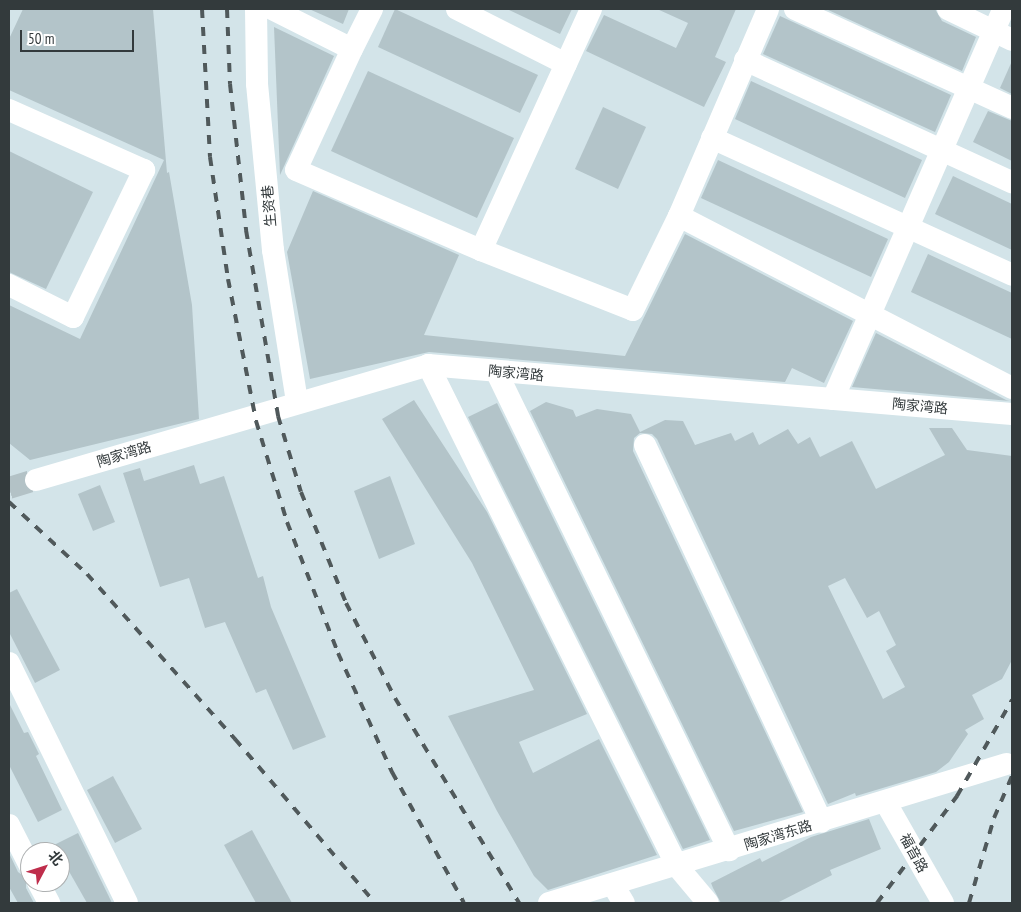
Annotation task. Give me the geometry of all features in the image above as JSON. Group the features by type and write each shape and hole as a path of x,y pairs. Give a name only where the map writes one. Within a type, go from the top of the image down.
{"street":[{"name":"生资巷","path":"256,9 257,84 273,250 296,402"},
{"path":"272,9 352,49"},
{"path":"372,9 296,170 481,250 633,310 679,216 768,9"},
{"path":"457,9 566,64"},
{"path":"481,250 591,9"},
{"path":"795,9 1012,108"},
{"path":"948,9 1003,36"},
{"path":"833,399 969,88 1003,36 1003,9"},
{"path":"745,60 1012,182"},
{"path":"9,110 144,170 73,317 9,285"},
{"path":"712,138 1012,275"},
{"path":"679,216 1012,388"},
{"name":"陶家湾路","path":"36,480 296,402 428,365 1012,414"},
{"path":"428,365 677,866 708,903"},
{"path":"496,371 729,850"},
{"path":"645,445 822,822"},
{"path":"9,663 127,903"},
{"name":"陶家湾东路","path":"549,903 619,894 677,866 1006,764"},
{"name":"福音路","path":"886,802 943,903"},
{"path":"9,825 20,846"}],"building":[{"path":"23,9 153,9 167,173 169,172 192,305 199,419 30,460 9,443 9,305 80,339 164,160 9,90 9,39"},
{"path":"309,9 349,9 343,24"},
{"path":"395,9 538,75 520,113 378,47"},
{"path":"507,9 572,9 560,34"},
{"path":"657,9 736,9 715,57 726,62 704,107 586,51 604,15 676,48 688,23"},
{"path":"826,9 935,9 942,21 976,37 962,71"},
{"path":"780,16 951,95 935,132 763,54"},
{"path":"274,27 334,56 280,175"},
{"path":"1012,61 1012,94 1000,88"},
{"path":"368,71 514,138 477,218 331,151"},
{"path":"751,81 922,160 905,198 735,119"},
{"path":"603,107 646,127 618,189 575,169"},
{"path":"988,111 1012,121 1012,161 973,142"},
{"path":"9,151 93,192 46,289 9,272"},
{"path":"718,160 888,239 871,277 701,198"},
{"path":"953,176 1012,204 1012,250 935,214"},
{"path":"313,191 459,255 424,335 625,356 685,234 853,321 824,383 792,368 785,382 429,352 310,379 287,252"},
{"path":"928,254 1012,293 1012,339 911,292"},
{"path":"876,333 1006,400 1010,401 852,387"},
{"path":"414,400 487,512 587,714 519,742 533,773 599,739 657,855 548,890 534,876 497,811 448,716 534,690 472,563 382,419"},
{"path":"546,402 573,410 576,417 597,409 631,414 640,432 665,420 683,421 695,445 731,433 735,441 753,432 759,445 788,429 798,444 810,437 820,457 852,441 876,489 945,455 929,428 952,428 967,450 1012,456 1012,660 1002,679 972,695 984,719 965,730 968,734 949,762 936,772 856,796 855,793 828,804 657,439 652,434 640,433 634,438 633,451 803,812 734,831 530,411","holes":["845,578 867,618 879,611 896,645 886,651 905,687 883,699 828,586"]},
{"path":"497,403 710,840 683,849 468,417"},
{"path":"194,465 200,484 224,476 258,578 263,576 271,607 326,737 293,750 266,689 256,693 225,622 205,628 189,578 160,587 123,473 140,468 144,481"},
{"path":"390,476 415,544 379,559 354,491"},
{"path":"100,485 115,522 93,531 78,494"},
{"path":"17,589 60,670 35,683 9,632 9,593"},
{"path":"9,703 24,733 28,732 39,754 36,756 62,810 38,822 9,765"},
{"path":"113,776 142,829 115,843 87,790"},
{"path":"869,819 881,849 830,870 832,875 777,903 721,903 713,888 711,883 760,858 762,862 811,837"},
{"path":"252,830 292,903 256,903 224,845"},
{"path":"78,833 112,903 87,903 70,873 70,842 60,842"},
{"path":"9,853 20,874 20,892 28,892 34,903 18,903 9,887"}],"tunnel":[{"path":"9,488 36,480"}],"railway":[{"path":"202,9 210,157 228,279 256,421 287,522 338,653 392,772 464,903"},
{"path":"227,9 230,84 246,230 278,416 301,492 346,603 395,698 519,903"},
{"path":"9,502 87,574 235,739 375,903"},
{"path":"877,903 957,796 1012,700"},
{"path":"969,903 994,818 1012,776"}]}
